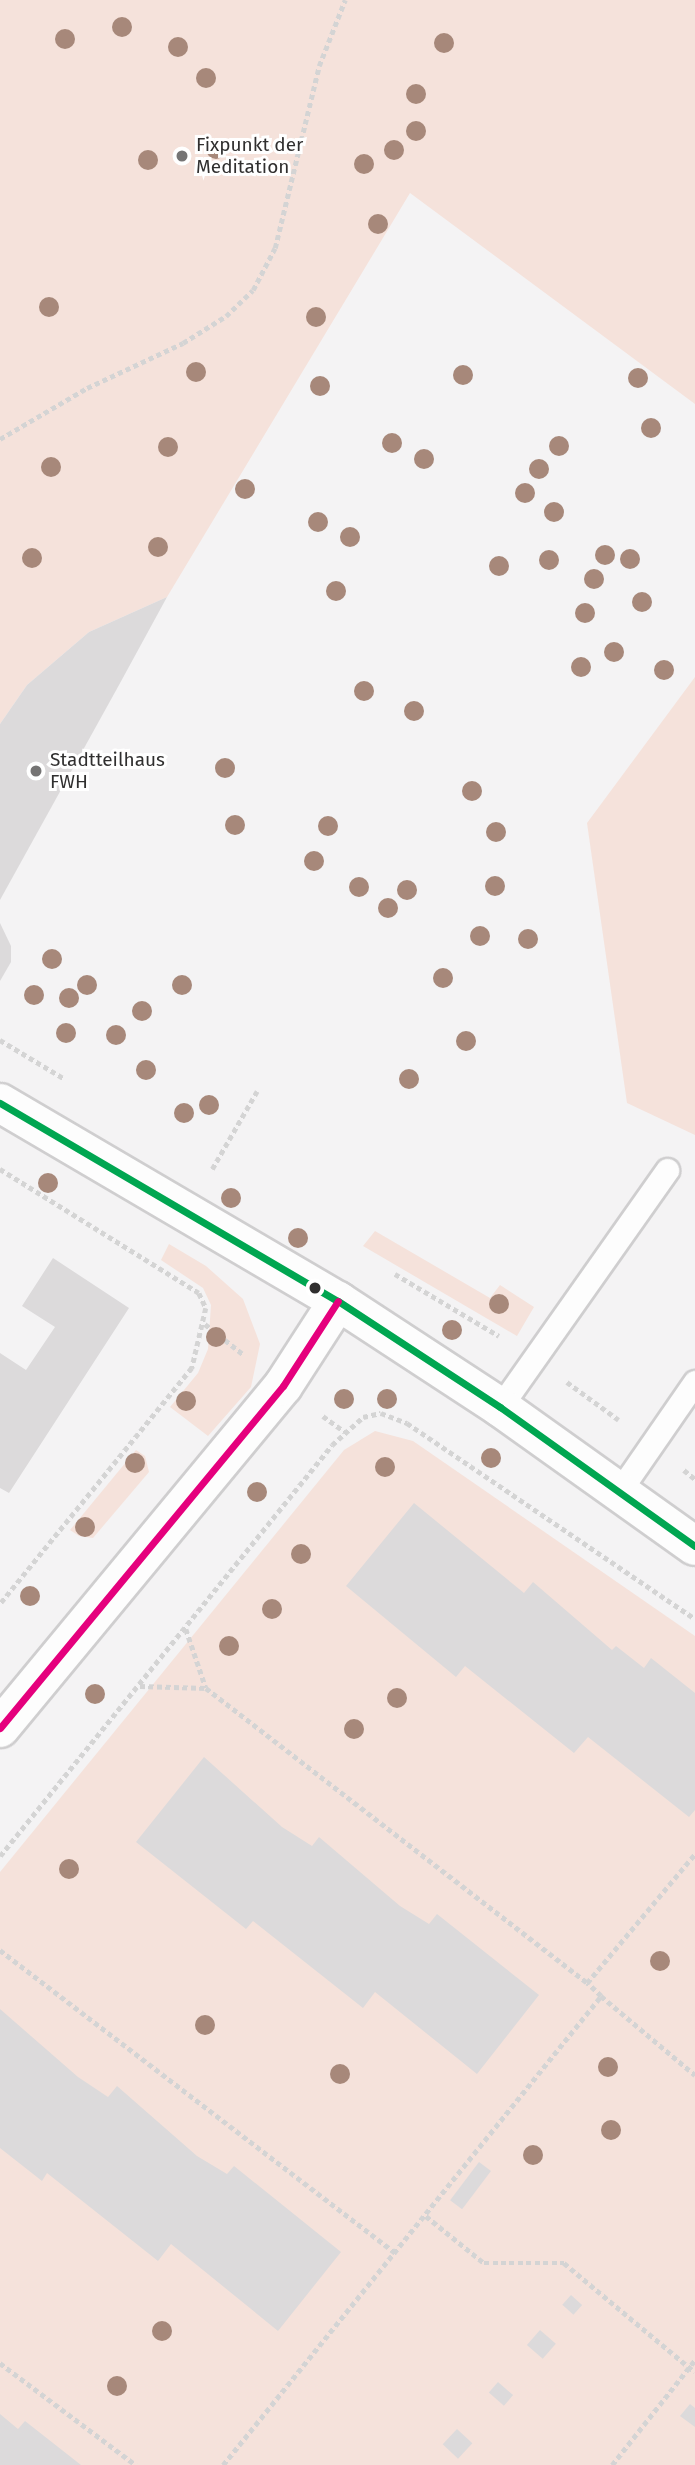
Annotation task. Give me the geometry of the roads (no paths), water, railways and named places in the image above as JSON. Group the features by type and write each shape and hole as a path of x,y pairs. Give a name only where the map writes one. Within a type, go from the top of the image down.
{"street":[{"path":"0,1103 338,1301 500,1407 695,1546"},
{"path":"0,1728 283,1386 338,1301"}],"lane":[{"path":"500,1407 667,1170"},
{"path":"618,1493 695,1382"}],"place":[{"name":"Fixpunkt der Meditation","path":"182,156"},
{"name":"Stadtteilhaus FWH","path":"36,771"}]}
